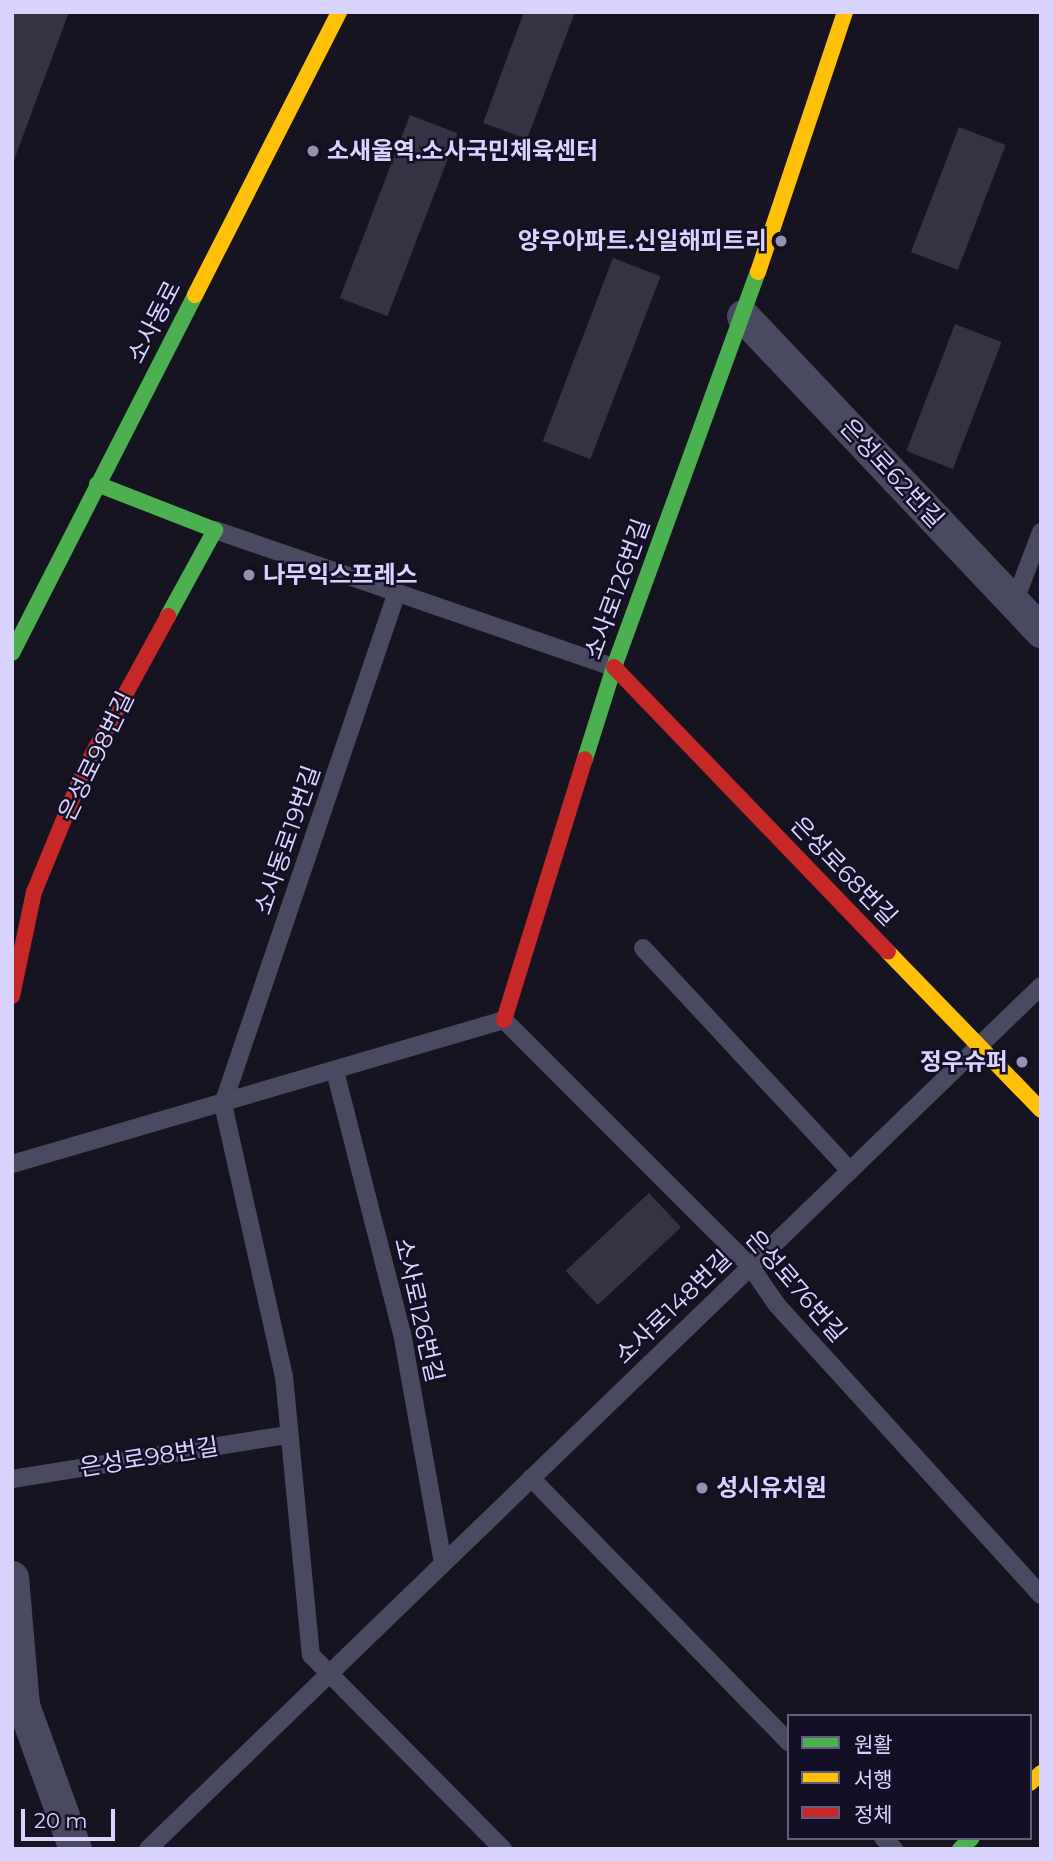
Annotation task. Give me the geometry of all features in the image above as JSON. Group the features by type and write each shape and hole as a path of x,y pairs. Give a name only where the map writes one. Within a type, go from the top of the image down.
{"street":[{"name":"소사동로","path":"12,653 339,12"},
{"name":"소사로126번길","path":"504,1020 614,667 743,316 845,12"},
{"name":"은성로62번길","path":"743,316 1041,631"},
{"path":"97,484 215,530"},
{"name":"은성로98번길","path":"12,996 34,892 86,766 215,530"},
{"name":"은성로68번길","path":"614,667 981,1044 1041,1110"},
{"path":"12,1577 23,1705 75,1849"}],"lane":[{"path":"215,530 614,667"},
{"path":"1014,603 1041,532"},
{"name":"소사동로19번길","path":"223,1104 397,592"},
{"path":"643,948 850,1171"},
{"name":"소사로148번길","path":"148,1849 1041,986"},
{"path":"12,1164 504,1020"},
{"name":"은성로76번길","path":"504,1020 750,1266 777,1305 1041,1595"},
{"name":"소사로126번길","path":"335,1071 402,1332 443,1563"},
{"path":"223,1104 284,1376 287,1435 311,1655 503,1849"},
{"name":"은성로98번길","path":"12,1479 287,1435"},
{"path":"531,1478 787,1739"}],"building":[{"path":"12,12 69,12 13,163 12,163"},
{"path":"524,12 575,12 527,139 483,123"},
{"path":"410,115 458,133 387,316 340,298"},
{"path":"959,127 1006,145 958,270 911,252"},
{"path":"613,258 661,276 590,459 543,441"},
{"path":"955,324 1002,342 953,469 906,451"},
{"path":"649,1193 681,1227 598,1305 566,1271"}],"traffic: fast":[{"path":"585,759 614,667 758,272"},
{"path":"12,653 195,295"},
{"path":"97,484 215,530 168,616"},
{"path":"960,1849 970,1840"}],"traffic: slow":[{"path":"195,295 339,12"},
{"path":"758,272 845,12"},
{"path":"888,952 1041,1110"},
{"path":"1032,1781 1041,1773"}],"traffic: jam":[{"path":"12,996 34,892 86,766 168,616"},
{"path":"614,667 888,952"},
{"path":"504,1020 585,759"}],"place":[{"name":"소새울역.소사국민체육센터","path":"313,151"},
{"name":"양우아파트.신일해피트리","path":"781,241"},
{"name":"나무익스프레스","path":"249,575"},
{"name":"정우슈퍼","path":"1022,1062"},
{"name":"성시유치원","path":"702,1488"}]}
